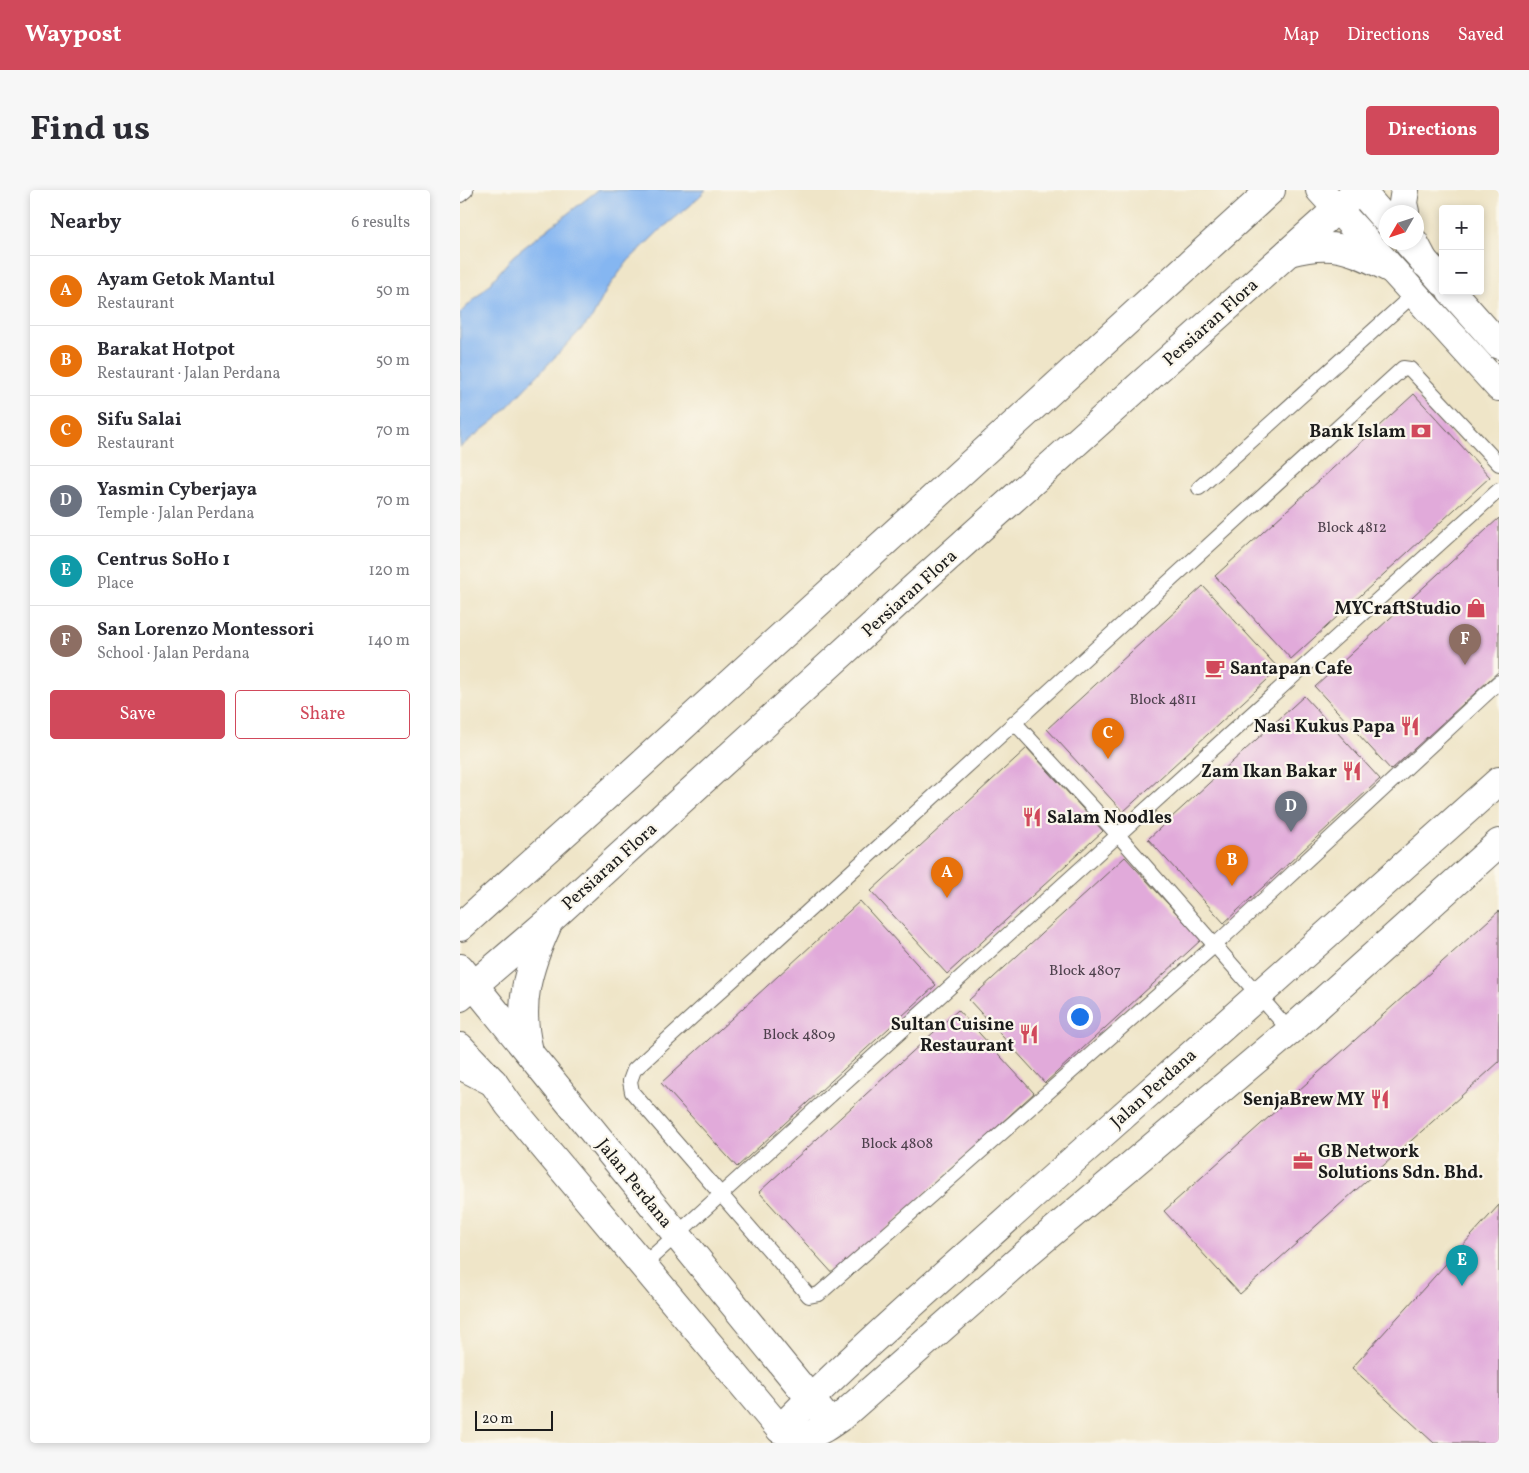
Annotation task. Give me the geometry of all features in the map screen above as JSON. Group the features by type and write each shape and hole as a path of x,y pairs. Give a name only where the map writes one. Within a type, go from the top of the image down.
{"street":[{"path":"460,927 618,786 1271,190"},
{"path":"1359,190 1379,212"},
{"name":"Persiaran Flora","path":"465,983 550,920 930,573 1289,252 1328,199 1359,190"},
{"path":"1403,205 1405,190"},
{"path":"1328,199 1499,387"},
{"path":"1289,252 1310,246 1327,245 1345,248 1392,269"},
{"path":"1420,253 1439,277"},
{"path":"1455,295 1499,345"},
{"name":"Jalan Perdana","path":"780,1429 809,1399 894,1320 953,1270 1257,994 1499,781"},
{"path":"460,1047 493,1082 510,1105 780,1429 789,1437 800,1441 808,1440 816,1436 881,1382 1026,1254 1290,1032 1499,843"},
{"path":"529,1051 524,1030 528,975 533,957 550,920"},
{"name":"Jalan Perdana","path":"465,983 529,1051 809,1399 831,1423"},
{"path":"460,1065 493,1082"}],"lane":[{"path":"460,195 466,190"},
{"path":"1199,488 1414,294"},
{"path":"1499,464 1410,369 1404,368 634,1070 630,1081 632,1092 809,1296 819,1294 1215,945 1499,682"},
{"path":"643,1265 1499,490"},
{"path":"1015,723 1118,836 1290,1032"}],"water":[{"path":"598,190 706,190 628,261 607,289 592,318 496,419 460,447 460,313 487,287 513,256"}],"building":[{"path":"1414,394 1490,477 1291,659 1215,576"},
{"path":"1499,518 1499,671 1391,770 1315,687"},
{"path":"1203,586 1279,669 1123,812 1047,729"},
{"path":"1304,696 1380,779 1224,923 1148,839"},
{"path":"1027,748 1103,831 947,974 871,891"},
{"path":"1125,857 1201,940 1045,1083 969,1000"},
{"path":"860,901 936,985 737,1167 661,1083"},
{"path":"1499,911 1499,1062 1240,1294 1164,1211"},
{"path":"958,1010 1034,1093 835,1276 759,1192"},
{"path":"1499,1205 1499,1443 1434,1443 1352,1368"}],"place":[{"name":"Bank Islam","path":"1421,431"},
{"name":"MYCraftStudio","path":"1476,608"},
{"name":"San Lorenzo Montessori","path":"1465,665"},
{"name":"Santapan Cafe","path":"1215,668"},
{"name":"Nasi Kukus Papa","path":"1410,726"},
{"name":"Sifu Salai","path":"1108,759"},
{"name":"Zam Ikan Bakar","path":"1352,771"},
{"name":"Salam Noodles","path":"1032,817"},
{"name":"Yasmin Cyberjaya","path":"1291,832"},
{"name":"Barakat Hotpot","path":"1232,886"},
{"name":"Ayam Getok Mantul","path":"947,898"},
{"name":"Sultan Cuisine Restaurant","path":"1029,1034"},
{"name":"SenjaBrew MY","path":"1380,1099"},
{"name":"GB Network Solutions Sdn. Bhd.","path":"1303,1161"},
{"name":"Centrus SoHo 1","path":"1462,1286"}]}
